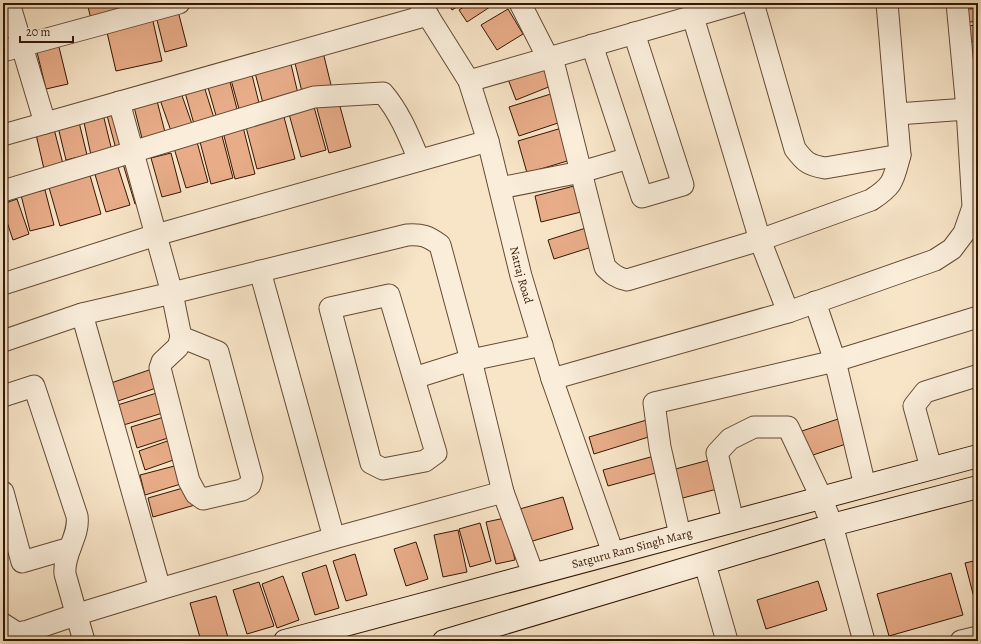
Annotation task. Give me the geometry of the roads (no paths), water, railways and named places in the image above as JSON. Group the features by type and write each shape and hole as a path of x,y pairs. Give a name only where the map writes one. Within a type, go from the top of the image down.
{"main road":[{"name":"Satguru Ram Singh Marg","path":"285,641 325,636 533,574 978,456"},
{"path":"444,641 832,525 978,487"}],"street":[{"path":"9,3 12,48 45,123"},
{"path":"12,48 179,3"},
{"path":"520,3 550,58 605,267 620,279 627,280 760,240 871,200 887,190 894,178 900,155 887,3"},
{"path":"469,81 739,3"},
{"path":"753,3 795,149 803,160 814,166 825,168 900,155"},
{"path":"552,379 788,312 935,260 952,249 964,233 973,207 967,109 957,3"},
{"path":"3,135 119,102 424,9"},
{"name":"Natraj Road","path":"424,9 469,81 488,141 521,276 552,379 613,553"},
{"path":"693,16 760,240 788,312"},
{"path":"592,45 642,197 683,185 634,33"},
{"path":"3,192 314,97 383,93 393,105 402,120 419,160"},
{"path":"119,102 172,293 181,337 178,347 162,362 160,368 188,481 196,494 203,499 242,490 250,485 252,478 218,352 181,337"},
{"path":"897,114 967,109"},
{"path":"3,284 156,235 488,141"},
{"path":"500,188 581,172 629,158"},
{"path":"3,340 82,314 407,235 419,234 429,237 440,245 471,360 503,492 533,574"},
{"path":"260,271 334,538"},
{"path":"389,295 414,378 436,452 425,461 383,469 371,463 330,308 389,295"},
{"path":"815,302 834,361 865,486"},
{"path":"82,314 160,588"},
{"path":"680,535 660,447 654,403 834,361 978,317"},
{"path":"414,378 471,360 542,345"},
{"path":"931,468 914,406 925,392 976,376 978,377"},
{"path":"3,396 34,386 77,516 78,528 65,561 64,574 84,641"},
{"path":"733,521 717,453 730,439 754,427 788,427 821,497 832,525 864,641"},
{"path":"3,492 22,562 70,548"},
{"path":"3,624 17,633 28,631 160,588 334,538 503,492"},
{"path":"704,564 726,641"},
{"path":"961,641 978,637"}]}
